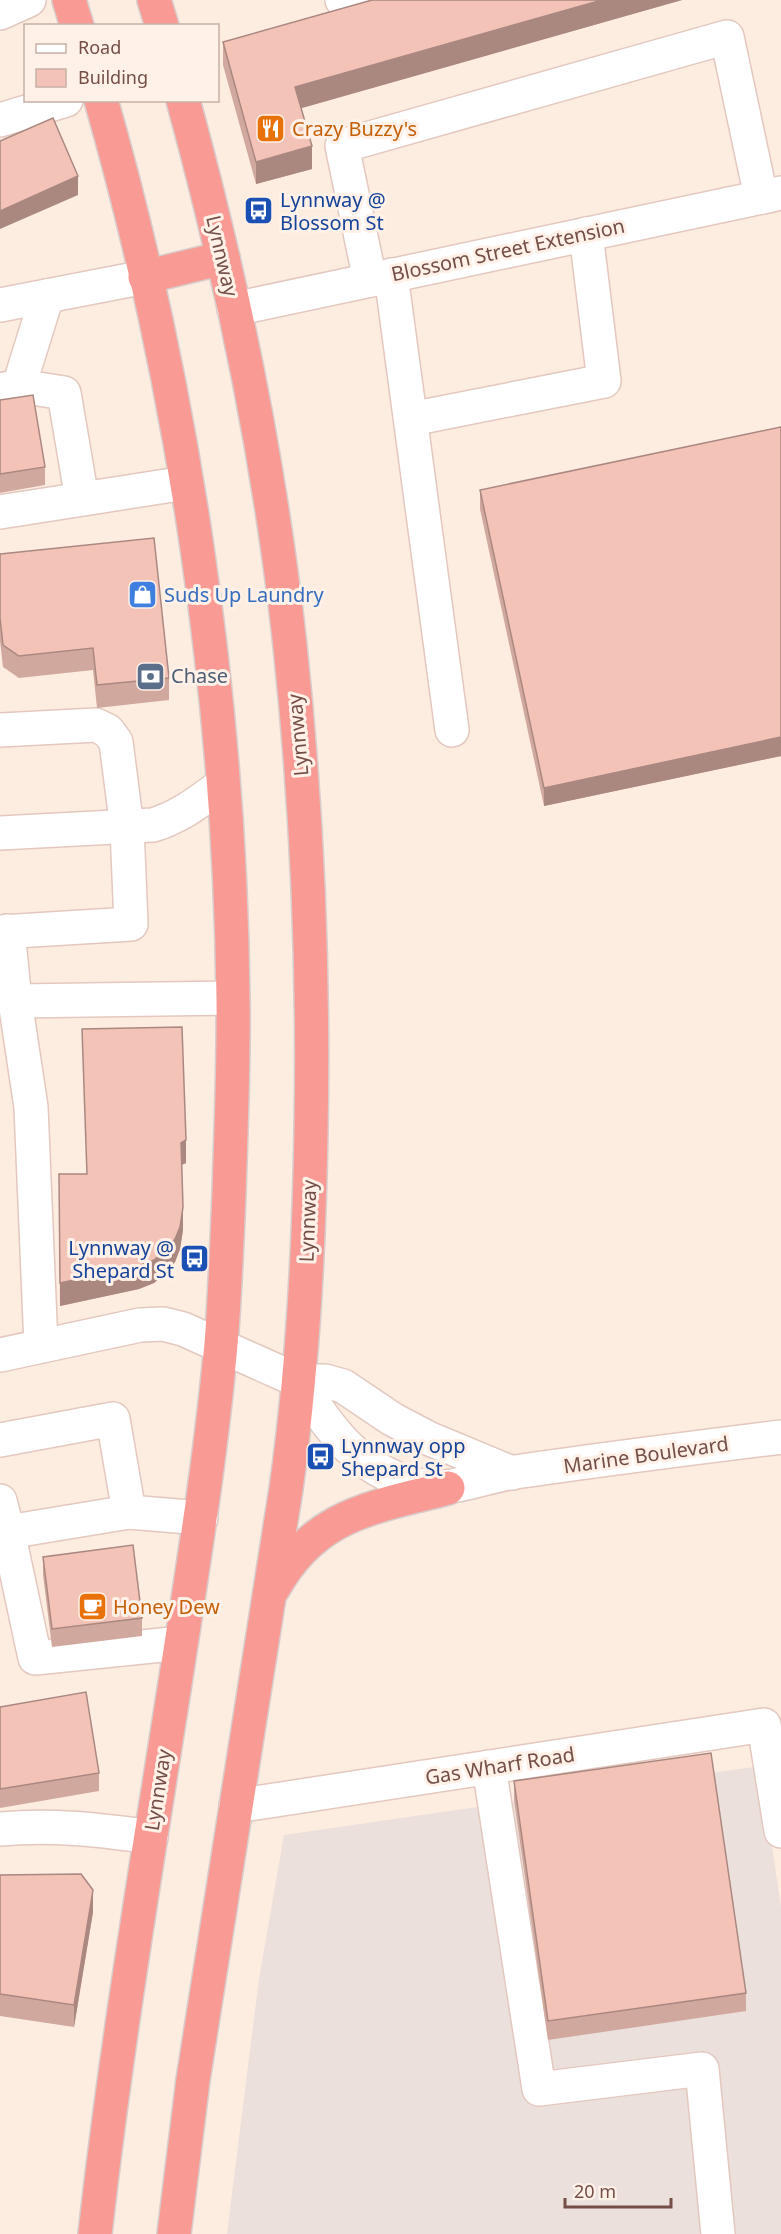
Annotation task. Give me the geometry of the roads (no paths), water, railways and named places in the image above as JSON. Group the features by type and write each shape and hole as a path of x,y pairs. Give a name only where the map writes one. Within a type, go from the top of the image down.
{"highway":[{"path":"69,0 77,24"},
{"path":"154,0 161,24"},
{"name":"Lynnway","path":"95,2234 119,2049 201,1518 221,1345 231,1146 233,998 223,784 203,594 176,422 146,277 102,102"},
{"name":"Lynnway","path":"174,2234 193,2080 288,1471 306,1277 312,1035 306,830 282,582 262,449 234,309 184,102"},
{"path":"146,277 223,258"},
{"path":"267,1599 292,1560 325,1529 352,1514 448,1488"}],"street":[{"path":"0,14 29,0"},
{"path":"342,0 363,6 380,0"},
{"path":"452,730 411,419 381,278 342,146 727,37 771,196"},
{"path":"0,120 59,102"},
{"name":"Blossom Street Extension","path":"234,309 771,196"},
{"path":"411,419 604,381 586,234"},
{"path":"0,305 146,277"},
{"path":"47,296 10,388 64,393 82,499"},
{"path":"0,512 185,483"},
{"path":"0,730 96,725 108,731 116,742 127,828 131,924 4,932 31,1107 41,1346"},
{"path":"0,833 153,825 171,820 189,810 223,784"},
{"path":"15,1001 233,998"},
{"path":"0,1355 140,1325 155,1323 183,1329 298,1381 325,1381 343,1386 392,1419 430,1439 512,1473"},
{"name":"Marine Boulevard","path":"298,1381 328,1426 353,1453 378,1469 412,1484 428,1487 448,1488 512,1473 781,1437"},
{"path":"0,1440 113,1419 129,1512"},
{"path":"181,1643 35,1658 4,1517 129,1512 201,1518"},
{"name":"Gas Wharf Road","path":"236,1806 764,1725 781,1831"},
{"path":"489,1767 538,2089 702,2070 718,2234"},
{"path":"0,1828 40,1826 77,1828 151,1837"}],"place":[{"name":"Crazy Buzzy's","path":"271,129"},
{"name":"Lynnway @ Blossom St","path":"259,211"},
{"name":"Suds Up Laundry","path":"143,595"},
{"name":"Chase","path":"150,676"},
{"name":"Lynnway @ Shepard St","path":"195,1259"},
{"name":"Lynnway opp Shepard St","path":"320,1457"},
{"name":"Honey Dew","path":"92,1607"}]}
